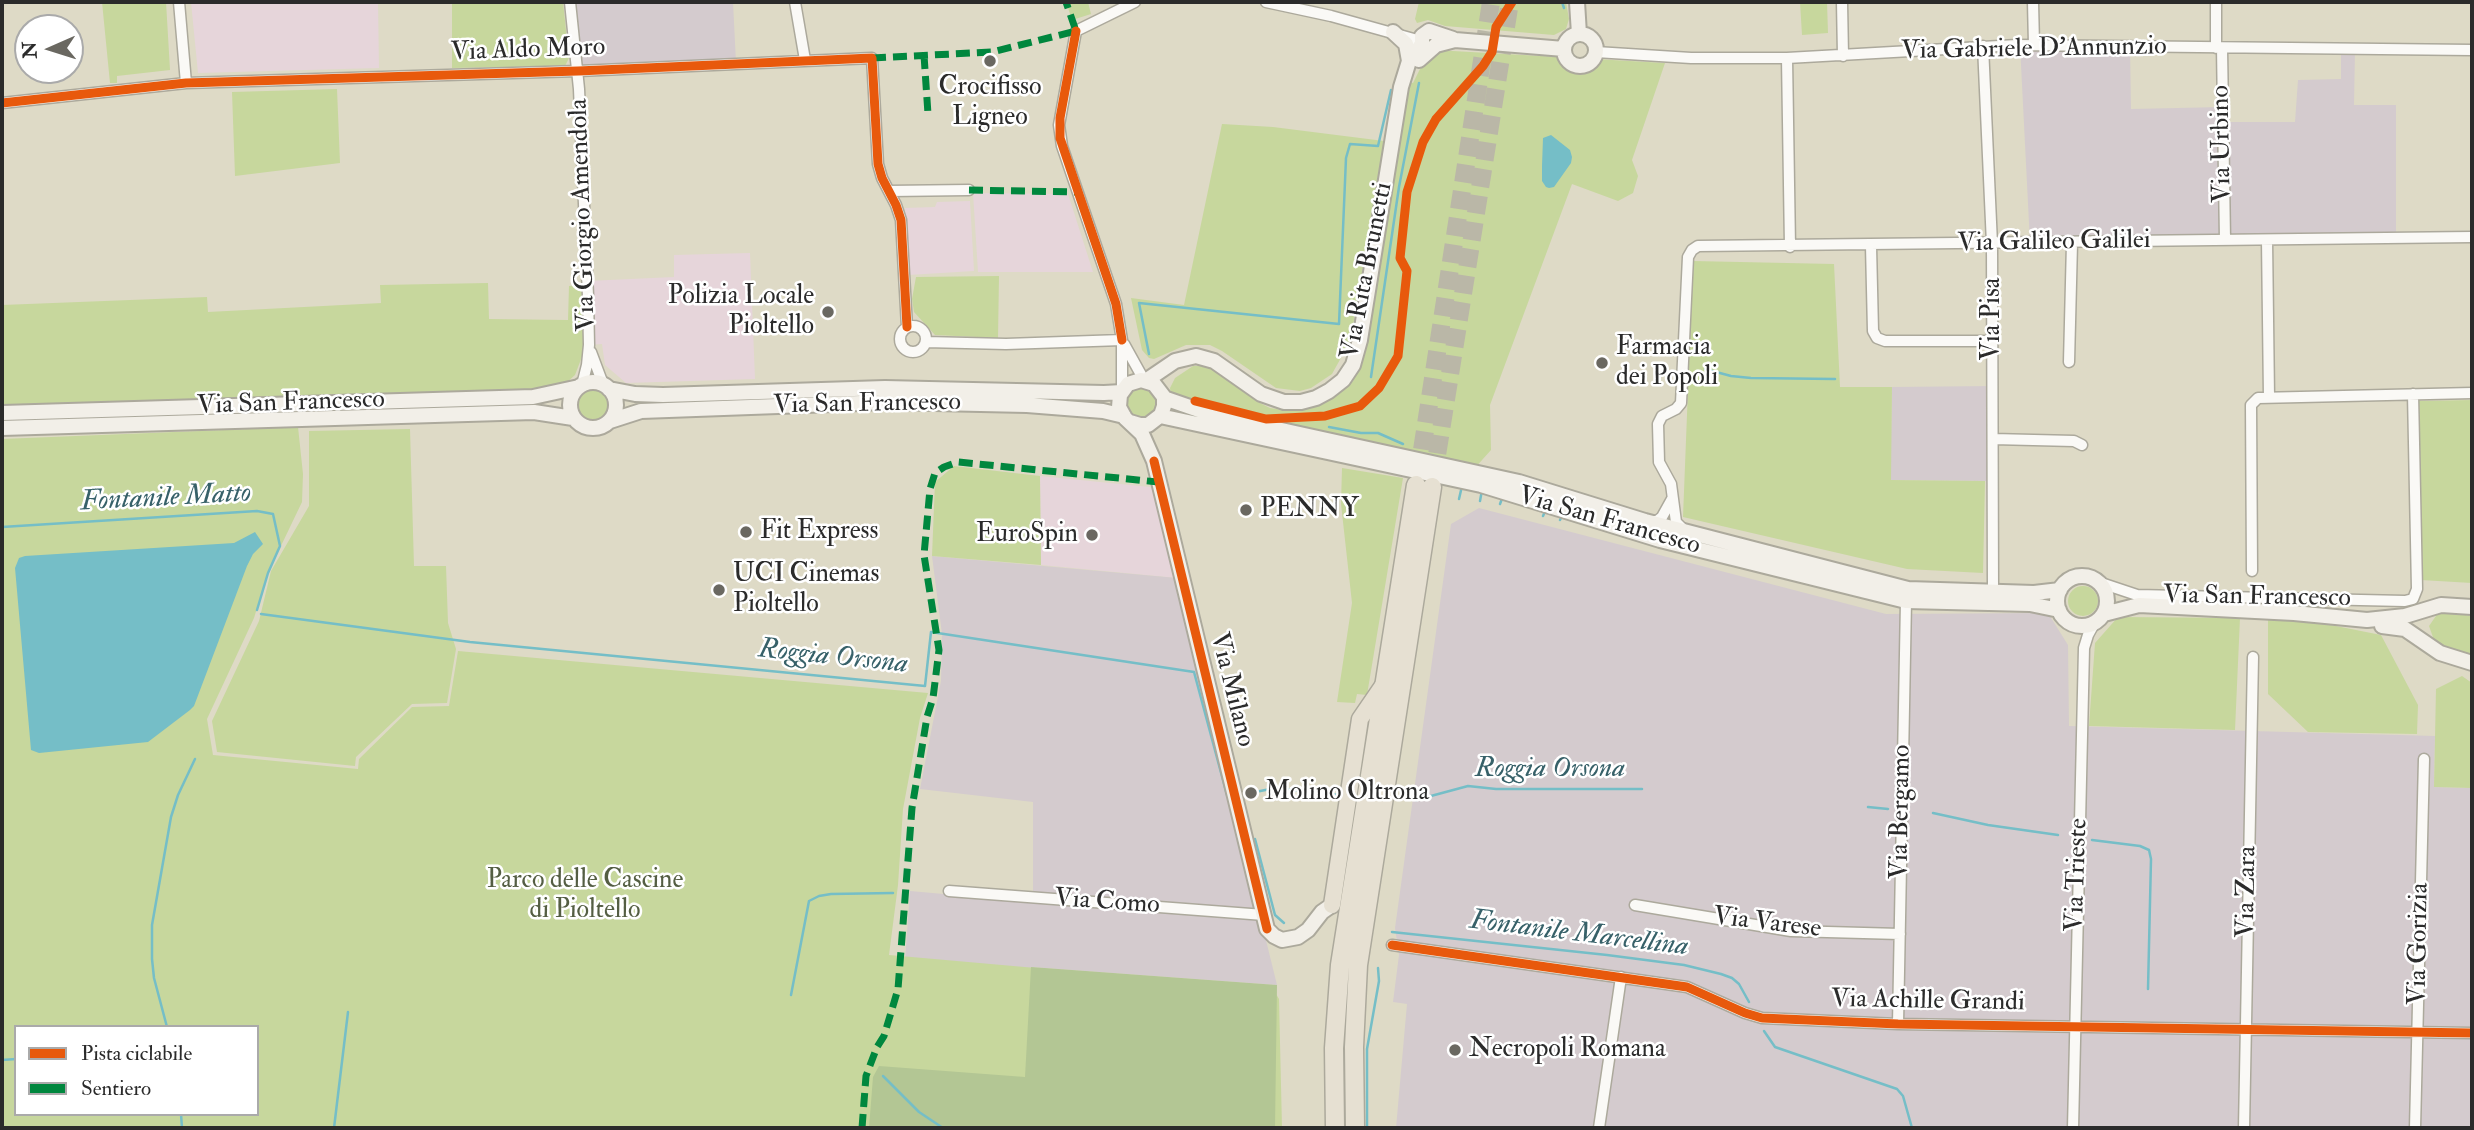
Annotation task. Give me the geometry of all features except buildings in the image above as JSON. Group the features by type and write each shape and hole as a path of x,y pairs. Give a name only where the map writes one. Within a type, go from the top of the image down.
{"highway":[{"path":"1335,1128 1334,1048 1338,981 1384,684 1424,486 1410,625 1358,965 1354,1047 1355,1128"},
{"path":"1363,1128 1364,993 1393,736"}],"main road":[{"path":"1332,905 1360,719 1384,684"}],"street":[{"path":"179,2 186,83"},
{"name":"Via Giorgio Amendola","path":"569,2 578,71 589,345 587,365 580,386"},
{"path":"794,2 805,60"},
{"path":"1135,2 1076,31 1060,118 1060,134 1116,304 1122,340 1122,392 1119,405 1127,419 1144,425 1158,419 1164,407 1163,395 1171,369 1189,357"},
{"path":"1266,2 1428,41"},
{"path":"1577,2 1580,34"},
{"path":"1842,2 1843,56"},
{"path":"2033,2 2034,45"},
{"name":"Via Urbino","path":"2216,2 2225,240"},
{"path":"1392,32 1406,44 1407,67"},
{"path":"1564,49 1571,37 1580,34 1592,39 1596,52"},
{"name":"Via Gabriele D'Annunzio","path":"1428,41 1457,40 1564,49 1567,59 1581,66 1591,61 1596,52 1691,58 1787,58 2034,45 2472,50"},
{"name":"Via Rita Brunetti","path":"1189,357 1200,356 1214,361 1264,396 1284,402 1301,402 1316,398 1343,380 1353,365 1360,340 1396,114 1407,67 1428,41"},
{"name":"Via Pisa","path":"1983,46 1992,244 1993,592"},
{"name":"Via Aldo Moro","path":"2,103 186,83 578,71 872,58 878,164 889,191"},
{"path":"1787,58 1790,247"},
{"path":"907,327 915,326 926,335 926,342 918,351 905,350 900,337 907,327 901,224 889,191 969,190"},
{"name":"Via Galileo Galilei","path":"1672,498 1671,484 1659,462 1658,424 1662,416 1676,409 1681,403 1688,257 1694,248 1700,246 2472,237"},
{"path":"2267,240 2269,397"},
{"path":"2069,362 2072,243"},
{"path":"1871,246 1873,331 1877,338 1885,341 1993,341"},
{"path":"926,342 1006,344 1122,340"},
{"path":"1122,340 1145,380 1155,384 1163,395"},
{"name":"Via Giorgio Amendola","path":"589,345 606,386"},
{"path":"1122,392 1131,382 1145,380 1175,360 1189,357"},
{"path":"592,382 606,386 615,397 616,407 610,421 601,428 582,426 573,418 570,401 580,386 592,382"},
{"name":"Via San Francesco","path":"2,413 541,397 580,386"},
{"name":"Via San Francesco","path":"606,386 635,394 663,395 885,388 1122,392"},
{"path":"2252,571 2251,405 2258,398 2472,393"},
{"name":"Via San Francesco","path":"2103,588 2137,595 2405,601 2415,598 2413,394"},
{"name":"Via San Francesco","path":"1163,395 1204,413 1519,482 1645,521 1908,589 2039,593 2060,590"},
{"name":"Via San Francesco","path":"610,421 641,411 888,402 1036,406 1102,411 1127,419"},
{"name":"Via San Francesco","path":"2,428 534,412 573,418"},
{"name":"Via Milano","path":"1127,419 1145,439 1154,461 1265,922"},
{"name":"Via San Francesco","path":"1158,419 1482,485 1661,540 1906,601 2030,604 2059,610"},
{"name":"Via Milano","path":"1154,461 1158,419"},
{"path":"1993,439 2074,441 2082,445"},
{"path":"1645,521 1660,519 1672,498"},
{"path":"1672,498 1676,522 1687,532"},
{"path":"2079,576 2091,577 2103,588 2108,603 2099,619 2085,627 2073,625 2063,618 2057,603 2060,590 2067,581 2079,576"},
{"name":"Via San Francesco","path":"2103,588 2138,606"},
{"name":"Via Bergamo","path":"1898,1024 1906,601"},
{"name":"Via San Francesco","path":"2099,619 2115,610 2138,606 2294,613 2372,620 2405,616 2434,606 2472,607"},
{"path":"2429,645 2422,628 2434,606"},
{"name":"Via San Francesco","path":"2294,613 2361,626 2394,626 2410,632 2444,655 2469,663"},
{"name":"Via Trieste","path":"2073,1128 2084,648 2099,619"},
{"name":"Via Zara","path":"2244,1128 2253,657"},
{"name":"Via Gorizia","path":"2416,1128 2424,759"},
{"name":"Via Como","path":"949,891 1265,922"},
{"path":"1265,922 1277,939 1286,940 1302,935 1322,912 1332,905"},
{"name":"Via Varese","path":"1635,905 1791,931 1900,934"},
{"name":"Via Achille Grandi","path":"1392,945 1687,987 1762,1018 1898,1024 2472,1034"},
{"path":"1599,1128 1621,977"}],"shaded area":[{"path":"191,2 378,2 379,68 198,73"},
{"path":"570,2 733,2 736,63 578,71"},
{"path":"2020,45 2130,46 2131,109 2223,107 2223,122 2295,122 2298,80 2341,79 2341,50 2355,50 2354,105 2396,105 2396,238 2030,243"},
{"path":"973,193 1068,194 1093,272 978,272"},
{"path":"970,201 974,271 908,275 905,208 935,207 937,202"},
{"path":"750,253 755,379 626,383 605,365 602,344 589,345 587,281 674,277 674,255"},
{"path":"1993,386 1993,481 1890,480 1892,387"},
{"path":"1040,476 1150,487 1155,490 1177,578 1041,565"},
{"path":"1479,508 1886,614 2048,613 2068,645 2069,726 2435,736 2434,787 2472,788 2472,1128 1396,1128 1407,1004 1393,1002 1399,955 1395,928 1451,524"},
{"path":"932,556 1177,578 1277,985 1031,967 1025,1077 903,989 910,891 1033,902 1033,802 920,789 941,681 942,634"}],"green space":[{"path":"102,2 166,2 170,70 117,76 117,83 110,83"},
{"path":"452,2 563,2 569,58 565,66 452,68"},
{"path":"1066,2 1088,2 1091,14 1072,20"},
{"path":"1419,2 1566,2 1569,19 1566,29 1554,35 1445,26 1428,20 1417,23 1415,19"},
{"path":"1800,2 1827,2 1828,33 1802,35"},
{"path":"1435,50 1665,63 1632,160 1638,176 1633,193 1618,201 1572,184 1490,405 1491,450 1474,469 1209,411 1171,395 1170,388 1175,378 1193,366 1204,366 1216,371 1270,408 1290,411 1314,407 1325,402 1353,381 1364,356 1369,335 1410,82 1413,83 1422,65"},
{"path":"337,89 340,163 235,176 232,92"},
{"path":"1222,124 1273,127 1384,141 1352,332 1332,374 1311,388 1300,391 1276,388 1210,345 1186,345 1154,359 1149,358 1142,350 1131,298 1184,305"},
{"path":"1693,261 1834,264 1840,387 1892,387 1891,480 1985,481 1983,573 1907,569 1683,517"},
{"path":"999,276 998,338 935,335 914,312 912,299 916,277"},
{"path":"488,283 489,319 568,320 569,286 584,285 583,354 575,375 565,384 539,390 2,406 2,305 207,297 208,312 381,303 380,285"},
{"path":"1141,387 1152,392 1157,403 1152,414 1141,419 1130,414 1125,403 1130,392"},
{"path":"593,390 604,395 609,406 604,417 593,422 582,417 577,406 582,395"},
{"path":"2472,400 2472,583 2421,580 2419,401"},
{"name":"Parco delle Cascine di Pioltello","path":"298,427 303,474 302,502 268,573 254,618 207,719 213,755 358,769 359,759 412,707 449,706 458,651 928,693 920,718 903,809 898,885 889,955 1273,989 1279,999 1282,1128 2,1128 2,439"},
{"path":"410,429 414,566 446,566 448,623 456,649 447,703 412,704 356,757 355,766 217,752 212,721 259,621 271,571 309,506 309,431"},
{"path":"954,466 1040,476 1041,565 932,556 935,482"},
{"path":"1342,468 1403,478 1367,695 1357,694 1355,703 1337,702 1352,603 1341,504"},
{"path":"2083,586 2094,590 2098,601 2094,612 2083,616 2072,612 2068,601 2072,590"},
{"path":"2438,613 2472,616 2472,656 2444,647 2434,640 2429,626"},
{"path":"2118,617 2240,618 2235,730 2089,726 2095,643"},
{"path":"2268,619 2316,622 2381,635 2418,705 2417,734 2308,732 2268,694"},
{"path":"2462,676 2472,683 2472,788 2434,787 2436,689"},
{"path":"1031,967 1277,985 1275,1128 869,1128 873,1077 879,1066 1025,1077"}],"water":[{"path":"1551,135 1570,150 1572,157 1571,163 1554,187 1549,188 1542,181 1543,138"},
{"path":"255,532 263,544 253,554 247,566 194,706 190,710 148,742 39,753 31,750 15,568 19,558 234,543"}],"waterway":[{"path":"1562,2 1564,8"},
{"path":"1371,377 1399,187 1419,83"},
{"path":"1149,354 1139,303 1339,324 1346,158 1350,144 1378,146 1391,90"},
{"path":"1705,369 1751,378 1835,379"},
{"path":"1329,427 1378,433 1403,444"},
{"path":"1459,499 1462,486"},
{"path":"1480,501 1482,490"},
{"path":"1500,504 1503,496"},
{"path":"1543,516 1546,509"},
{"name":"Fontanile Matto","path":"2,527 257,511 273,514 280,546 268,573 257,610"},
{"path":"1560,520 1563,514"},
{"name":"Roggia Orsona","path":"261,614 470,642 925,686 931,632 1194,672 1227,795 1231,795"},
{"name":"Roggia Orsona","path":"166,1025 154,978 152,925 171,817 195,759"},
{"name":"Roggia Orsona","path":"1416,800 1468,786 1496,789 1642,789"},
{"name":"Roggia Orsona","path":"1241,795 1275,788 1340,795"},
{"name":"Roggia Orsona","path":"1868,807 1888,809"},
{"name":"Roggia Orsona","path":"1933,813 1988,825 2058,835"},
{"name":"Fontanile Marcellina","path":"1255,839 1275,915 1284,923"},
{"name":"Roggia Orsona","path":"2092,840 2140,846 2149,850 2148,989"},
{"name":"Fontanile Marcellina","path":"791,995 809,901 831,894 893,893"},
{"name":"Fontanile Marcellina","path":"1392,932 1684,965 1732,978 1739,984 1749,1002"},
{"path":"1367,1128 1367,1049 1379,981 1378,968"},
{"path":"334,1128 348,1012"},
{"name":"Fontanile Marcellina","path":"1764,1031 1775,1047 1897,1089 1903,1096 1912,1128"},
{"path":"2,1060 14,1059"},
{"path":"883,1076 919,1112 943,1128"},
{"name":"Roggia Orsona","path":"181,1116 182,1128"}],"tunnel":[{"path":"1418,476 1491,2"},
{"path":"1433,480 1510,2"}],"marked path":[{"path":"872,58 992,52 1076,31 1066,2"},
{"path":"924,55 928,114"},
{"path":"969,190 1079,192"},
{"path":"862,1128 866,1076 884,1036 898,989 912,808 927,717 933,698 939,650 924,555 930,489 935,473 958,462 1158,482"}],"cycle path":[{"path":"1195,401 1266,419 1325,416 1360,406 1379,388 1398,356 1407,271 1400,258 1407,192 1423,142 1436,119 1492,52 1496,27 1512,2"},
{"path":"1076,31 1060,118 1060,138 1116,304 1122,340"},
{"path":"2,103 186,83 578,71 872,58 878,164 901,220 907,327"},
{"path":"1154,461 1267,929"},
{"path":"1392,945 1687,987 1762,1018 1898,1024 2472,1033"}],"place":[{"name":"Crocifisso Ligneo","path":"990,61"},
{"name":"Polizia Locale Pioltello","path":"828,312"},
{"name":"Farmacia dei Popoli","path":"1602,363"},
{"name":"PENNY","path":"1246,510"},
{"name":"Fit Express","path":"746,532"},
{"name":"EuroSpin","path":"1092,535"},
{"name":"UCI Cinemas Pioltello","path":"719,590"},
{"name":"Molino Oltrona","path":"1251,793"},
{"name":"Necropoli Romana","path":"1455,1050"}]}
